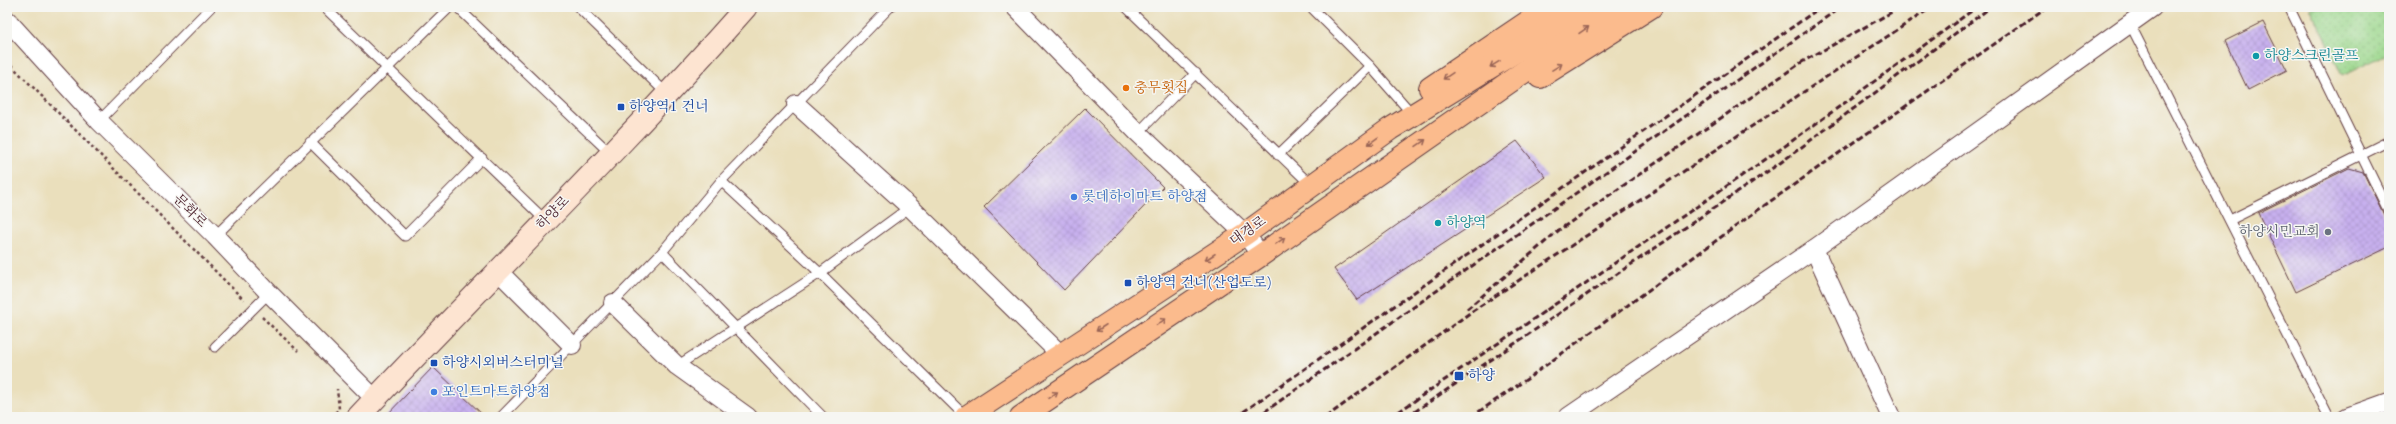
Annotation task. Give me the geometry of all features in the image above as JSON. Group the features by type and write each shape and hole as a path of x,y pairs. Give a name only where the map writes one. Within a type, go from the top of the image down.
{"main road":[{"path":"1390,129 1406,107 1428,89 1550,7"},
{"path":"1534,52 1580,7"},
{"path":"1534,52 1617,7"},
{"path":"1472,108 1522,89 1651,7"},
{"name":"대경로","path":"1021,417 1472,108 1534,52"},
{"name":"대경로","path":"966,417 1245,234 1390,129 1534,52"}],"street":[{"name":"하양로","path":"358,417 611,154 666,93 684,77 746,7"},
{"path":"1015,7 1138,133 1245,234 1261,254"},
{"path":"1568,417 1814,249 2153,7"},
{"name":"문화로","path":"7,20 99,121 215,236 269,294 375,399"},
{"path":"796,104 910,207 1060,354"},
{"path":"1814,249 1891,417"},
{"path":"498,271 572,345"},
{"path":"613,303 677,366 748,417"},
{"path":"2347,417 2389,402"}],"lane":[{"path":"99,121 211,7"},
{"path":"324,7 546,221"},
{"path":"215,236 450,7"},
{"path":"457,7 611,154"},
{"path":"578,7 666,93"},
{"path":"501,417 662,252 721,181 890,7"},
{"path":"1126,7 1196,73 1278,155 1311,185"},
{"path":"1311,7 1370,66 1406,107"},
{"path":"2289,7 2389,212"},
{"path":"2130,24 2330,417"},
{"path":"1278,155 1370,66"},
{"path":"1138,133 1196,73"},
{"path":"2230,220 2389,141"},
{"path":"310,142 405,236 482,158"},
{"path":"721,181 820,273 966,417"},
{"path":"677,366 820,273 910,207"},
{"path":"662,252 823,417"},
{"path":"215,347 269,294"}],"path":[{"path":"7,61 253,309 303,355"},
{"path":"331,417 339,409 340,395 336,386"}],"green space":[{"path":"2310,7 2389,7 2389,53 2342,76"}],"building":[{"name":"하양스크린골프","path":"2263,22 2287,70 2248,90 2225,41"},
{"name":"롯데하이마트 하양점","path":"1085,108 1163,187 1064,290 984,207"},
{"name":"하양역","path":"1517,141 1546,177 1357,300 1334,269"},
{"name":"하양시민교회","path":"2349,168 2363,172 2384,215 2389,218 2389,247 2296,292 2258,213"},
{"name":"포인트마트하양점","path":"433,367 485,417 385,417"}],"railway":[{"path":"1236,417 1821,7"},
{"path":"1257,417 1841,7"},
{"path":"1467,309 1559,230 1802,62 1901,7"},
{"path":"1326,417 1474,310 1932,7"},
{"path":"1391,417 1785,146 1977,7"},
{"path":"1407,417 1780,163 1991,7"},
{"path":"1471,417 1527,379 1758,210 2047,7"}],"place":[{"name":"하양스크린골프","path":"2256,56"},
{"name":"충무횟집","path":"1126,88"},
{"name":"하양역1 건너","path":"621,107"},
{"name":"롯데하이마트 하양점","path":"1074,197"},
{"name":"하양역","path":"1438,223"},
{"name":"하양시민교회","path":"2328,232"},
{"name":"하양역 건너(산업도로)","path":"1128,283"},
{"name":"하양시외버스터미널","path":"434,363"},
{"name":"하양","path":"1459,376"},
{"name":"포인트마트하양점","path":"434,392"}]}
